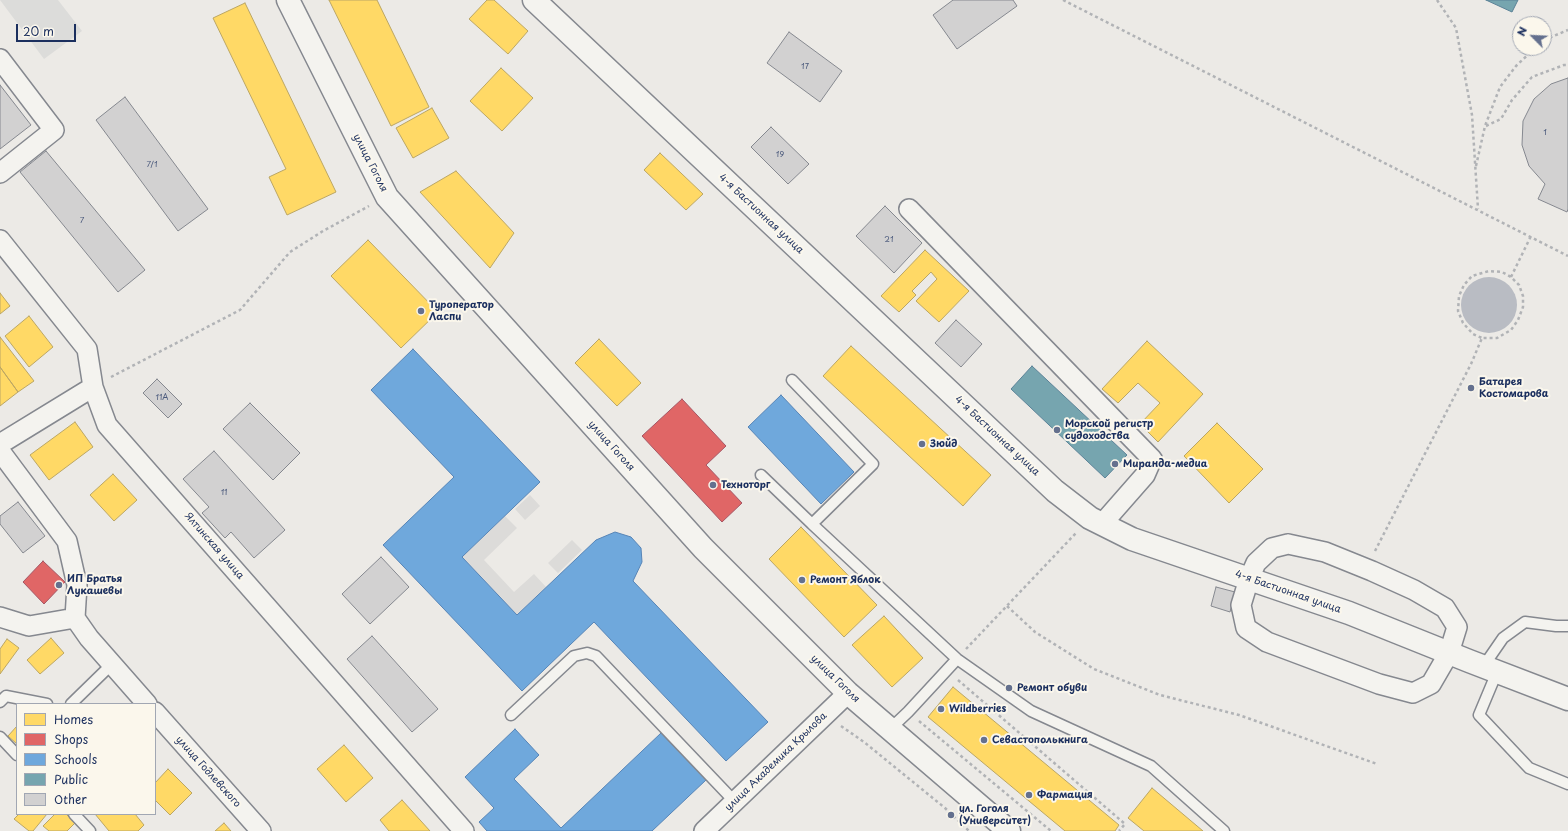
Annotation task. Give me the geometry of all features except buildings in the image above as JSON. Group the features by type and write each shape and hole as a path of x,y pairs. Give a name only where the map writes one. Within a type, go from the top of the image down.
{"main road":[{"name":"улица Гоголя","path":"288,0 387,197 703,548 848,693 889,730 1009,831"},
{"name":"4-я Бастионная улица","path":"534,0 1049,486 1096,521 1132,539 1349,613 1568,699"}],"street":[{"path":"0,59 54,130 0,173"},
{"path":"909,209 1152,459 1145,475 1096,521"},
{"name":"Ялтинская улица","path":"0,240 87,348 93,387 107,425 464,831"},
{"path":"0,444 93,387"},
{"path":"0,451 67,541 77,585 75,618 89,638 147,703"},
{"path":"1288,544 1325,552 1372,570 1414,590 1445,608 1457,627 1449,653 1431,684 1414,693 1379,684 1326,665 1267,642 1246,628 1241,605 1249,579 1256,563 1272,548 1288,544"},
{"path":"0,617 29,626 75,618"},
{"name":"улица Академика Крылова","path":"704,831 848,693"},
{"name":"улица Годлевского","path":"156,713 261,831"}],"lane":[{"path":"792,380 873,464 812,524"},
{"path":"761,475 957,659 1031,711 1151,766 1224,831"},
{"path":"1568,626 1525,622 1503,638 1490,669 1479,715 1529,768 1568,784"},
{"path":"510,715 574,656 587,653 596,656 735,802"},
{"path":"889,730 908,712 957,659"},
{"path":"72,703 112,664"},
{"path":"0,702 6,696 41,703"},
{"path":"0,737 16,754"},
{"path":"75,815 90,831"}],"path":[{"path":"1063,0 1478,209 1568,256"},
{"path":"1437,0 1456,28 1472,115 1478,209"},
{"path":"1552,37 1568,30"},
{"path":"1475,170 1485,126 1500,87 1516,66 1527,56"},
{"path":"1485,126 1501,119 1512,100 1532,78 1568,65"},
{"path":"93,387 240,310 290,252 323,231 372,205"},
{"path":"1511,277 1531,236"},
{"path":"1489,271 1502,272 1511,277 1519,285 1523,296 1523,307 1518,320 1511,330 1498,338 1482,338 1473,334 1463,323 1458,311 1459,296 1464,285 1472,276 1489,271"},
{"path":"1373,555 1471,364 1482,338"},
{"path":"957,659 1007,606 1096,521"},
{"path":"1007,606 1035,632 1094,669 1160,695 1239,715 1377,764"},
{"path":"946,670 1125,824 1119,831"},
{"path":"908,712 1051,831"},
{"path":"836,728 840,725 864,742 944,808 969,831"}],"shaded area":[{"path":"0,0 58,0 82,31 44,59"},
{"path":"1483,277 1495,277 1505,281 1513,289 1517,299 1517,311 1513,321 1505,329 1495,333 1483,333 1473,329 1465,321 1461,311 1461,299 1465,289 1473,281"},
{"path":"530,495 540,506 525,520 515,509"},
{"path":"505,516 517,528 484,560 514,592 534,574 546,587 517,615 462,557"},
{"path":"572,540 582,550 558,573 548,563"}],"place":[{"name":"Туроператор Ласпи","path":"421,311"},
{"name":"Батарея Костомарова","path":"1471,388"},
{"name":"Морской регистр судоходства","path":"1057,430"},
{"name":"Зюйд","path":"922,444"},
{"name":"Миранда-медиа","path":"1115,464"},
{"name":"Техноторг","path":"713,485"},
{"name":"Ремонт Яблок","path":"802,580"},
{"name":"ИП Братья Лукашевы","path":"59,585"},
{"name":"Ремонт обуви","path":"1009,688"},
{"name":"Wildberries","path":"941,709"},
{"name":"Севастополькнига","path":"984,740"},
{"name":"Фармация","path":"1029,795"},
{"name":"ул. Гоголя (Университет)","path":"951,815"}]}
